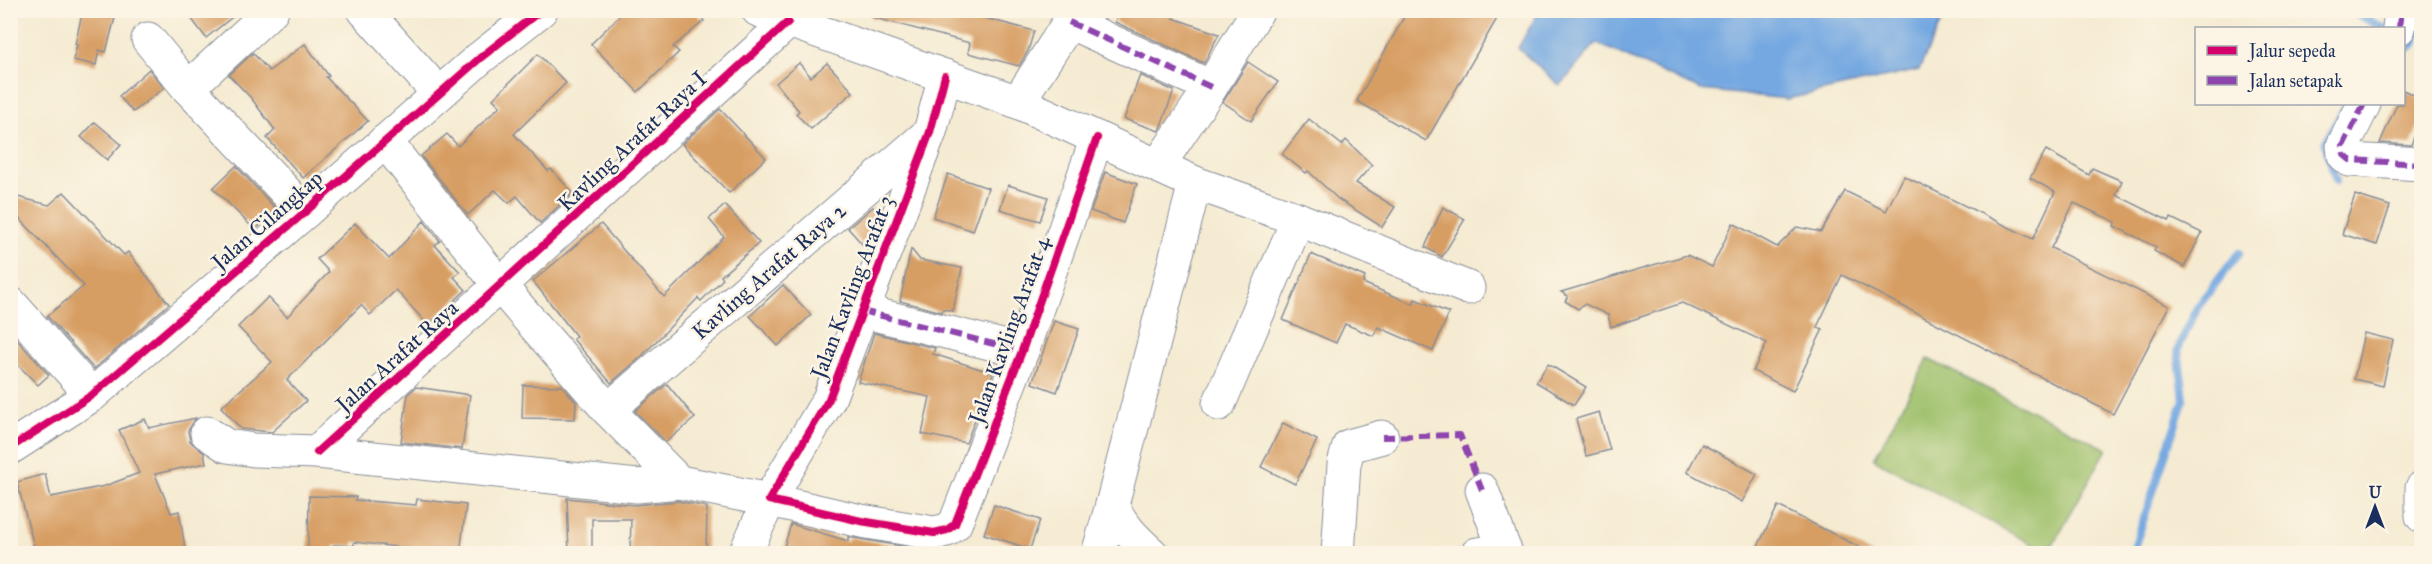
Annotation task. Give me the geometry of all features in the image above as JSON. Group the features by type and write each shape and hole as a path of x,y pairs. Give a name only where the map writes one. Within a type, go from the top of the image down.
{"street":[{"path":"188,88 272,10"},
{"path":"364,10 439,94"},
{"name":"Jalan Cilangkap","path":"10,448 93,395 480,58 541,10"},
{"path":"758,10 1018,102 1195,183 1298,219 1468,288"},
{"path":"1158,165 1211,87 1258,10"},
{"path":"2399,27 2401,10"},
{"path":"1018,102 1073,16 1211,87"},
{"name":"Kavling Arafat Raya I","path":"501,287 788,22"},
{"path":"148,39 188,88 305,212"},
{"name":"Jalan Kavling Arafat 3","path":"745,554 769,500 829,399 930,132 945,76"},
{"path":"2364,105 2343,146 2344,155 2350,160 2421,164"},
{"name":"Kavling Arafat Raya 2","path":"608,410 930,132"},
{"name":"Jalan Kavling Arafat 4","path":"769,500 861,521 934,533 947,530 955,524 1022,351 1097,138"},
{"path":"385,141 501,287 608,410 679,482"},
{"path":"1098,554 1195,183"},
{"path":"1219,404 1298,219"},
{"name":"Jalan Arafat Raya","path":"317,452 501,287"},
{"path":"10,303 93,395"},
{"path":"862,311 1022,351"},
{"path":"207,433 227,446 254,450 317,452 637,486 679,482 769,500"},
{"path":"1338,554 1344,464 1349,446 1382,437"},
{"path":"2421,488 2421,516"},
{"path":"1482,490 1496,552"},
{"path":"1112,505 1119,521 1133,538 1152,554"}],"green space":[{"path":"1928,359 2107,449 2048,553 1874,459"}],"water":[{"path":"1539,11 1946,11 1919,70 1787,99 1701,90 1596,43 1560,86 1518,48"}],"building":[{"path":"83,10 117,10 106,52 99,50 96,65 73,60"},
{"path":"185,10 241,10 206,38"},
{"path":"625,10 694,10 704,21 673,47 679,52 638,92 591,44"},
{"path":"872,10 954,10 1034,31 1028,51 1019,66 968,53 970,43 871,17"},
{"path":"1119,10 1175,10 1173,18 1219,34 1204,63 1115,22"},
{"path":"1408,10 1502,10 1426,141 1357,101"},
{"path":"305,44 329,76 326,77 368,121 303,178 267,138 275,130 251,98 229,75 253,53 269,71"},
{"path":"538,54 566,83 514,134 548,171 551,169 573,193 540,223 517,196 509,203 495,190 468,215 421,156 447,134 458,146 500,106 493,99"},
{"path":"1248,62 1278,82 1251,121 1223,102"},
{"path":"799,63 811,77 827,63 853,92 811,129 796,114 799,111 776,83"},
{"path":"149,69 164,88 133,112 119,96"},
{"path":"1140,75 1174,91 1159,131 1124,119"},
{"path":"2405,91 2421,98 2421,119 2411,145 2380,143 2397,105 2405,105"},
{"path":"720,109 766,158 729,193 682,144"},
{"path":"1309,119 1342,145 1346,140 1372,165 1356,183 1395,207 1382,227 1338,199 1308,171 1306,173 1282,154"},
{"path":"95,122 121,144 107,160 81,137"},
{"path":"2046,150 2089,175 2092,168 2122,181 2116,195 2169,221 2171,218 2202,233 2184,267 2154,251 2156,247 2114,226 2116,222 2074,203 2051,248 2169,306 2113,414 1842,275 1817,327 1823,329 1793,391 1753,371 1767,343 1682,303 1611,327 1608,315 1585,304 1578,309 1565,301 1568,296 1561,292 1687,255 1712,267 1733,223 1777,247 1797,227 1821,232 1845,191 1886,211 1904,176 2033,239 2055,192 2030,178"},
{"path":"236,166 276,209 255,230 213,188"},
{"path":"1105,172 1137,184 1123,223 1091,211"},
{"path":"948,174 988,188 973,231 933,217"},
{"path":"1008,185 1048,197 1040,221 1000,209"},
{"path":"64,192 124,255 128,252 169,304 94,369 47,316 84,286 20,219 10,216 10,195 49,205"},
{"path":"2355,195 2390,206 2377,245 2342,234"},
{"path":"725,205 759,243 721,276 723,279 701,301 698,298 642,356 611,383 573,339 576,336 533,281 601,224 664,297 724,237 709,219"},
{"path":"873,207 879,214 869,240 863,245 848,228"},
{"path":"1443,207 1465,219 1442,257 1425,247"},
{"path":"424,221 440,241 435,245 460,272 454,277 466,290 428,325 396,290 370,315 361,305 287,380 306,401 272,432 241,429 221,407 272,362 238,327 268,297 287,317 329,272 317,259 355,223 389,259"},
{"path":"911,249 920,260 962,268 953,311 943,309 942,312 900,301"},
{"path":"1311,254 1365,277 1363,283 1413,304 1415,299 1449,313 1433,351 1378,327 1374,336 1345,324 1336,343 1283,320"},
{"path":"783,285 811,315 778,346 750,316"},
{"path":"1054,321 1079,329 1057,392 1032,383"},
{"path":"10,332 49,375 38,385 10,357"},
{"path":"874,333 935,348 933,354 993,373 966,443 922,434 930,397 858,382"},
{"path":"2364,333 2393,340 2383,386 2354,379"},
{"path":"1548,364 1586,387 1574,405 1536,382"},
{"path":"667,384 695,418 666,442 635,411"},
{"path":"523,385 562,386 576,402 575,419 522,418"},
{"path":"416,387 470,395 462,449 401,442 408,394"},
{"path":"1599,412 1610,450 1586,456 1576,419"},
{"path":"196,418 188,431 190,441 204,453 206,463 155,474 171,513 179,511 186,554 36,554 17,482 45,474 51,497 105,486 139,473 119,430 145,419 149,428"},
{"path":"1283,423 1317,440 1295,484 1261,467"},
{"path":"1702,444 1757,474 1742,502 1687,472"},
{"path":"309,496 356,497 355,500 416,505 417,499 466,505 460,554 354,542 354,546 334,545 334,554 308,554"},
{"path":"567,498 635,505 678,501 707,507 706,554 630,554 631,519 592,519 592,554 569,554"},
{"path":"994,505 1040,520 1030,549 984,534"},
{"path":"1778,506 1873,554 1754,554"},
{"path":"791,524 848,541 848,537 906,547 906,554 796,554 783,550"}],"waterway":[{"path":"2348,10 2382,27"},
{"path":"2405,50 2414,44 2422,13"},
{"path":"2336,181 2325,143 2344,108"},
{"path":"2132,554 2184,399 2178,349 2197,308 2239,253"}],"marked path":[{"path":"2399,27 2401,10"},
{"path":"1069,22 1211,87"},
{"path":"2364,105 2343,146 2344,155 2350,160 2422,164"},
{"path":"862,311 1022,351"},
{"path":"1382,437 1460,435 1482,490"}],"cycle path":[{"path":"10,448 92,395 480,58 541,10"},
{"path":"317,452 788,22"},
{"path":"945,76 930,132 829,399 769,500 861,521 934,533 947,530 955,524 1022,351 1097,138"}]}
